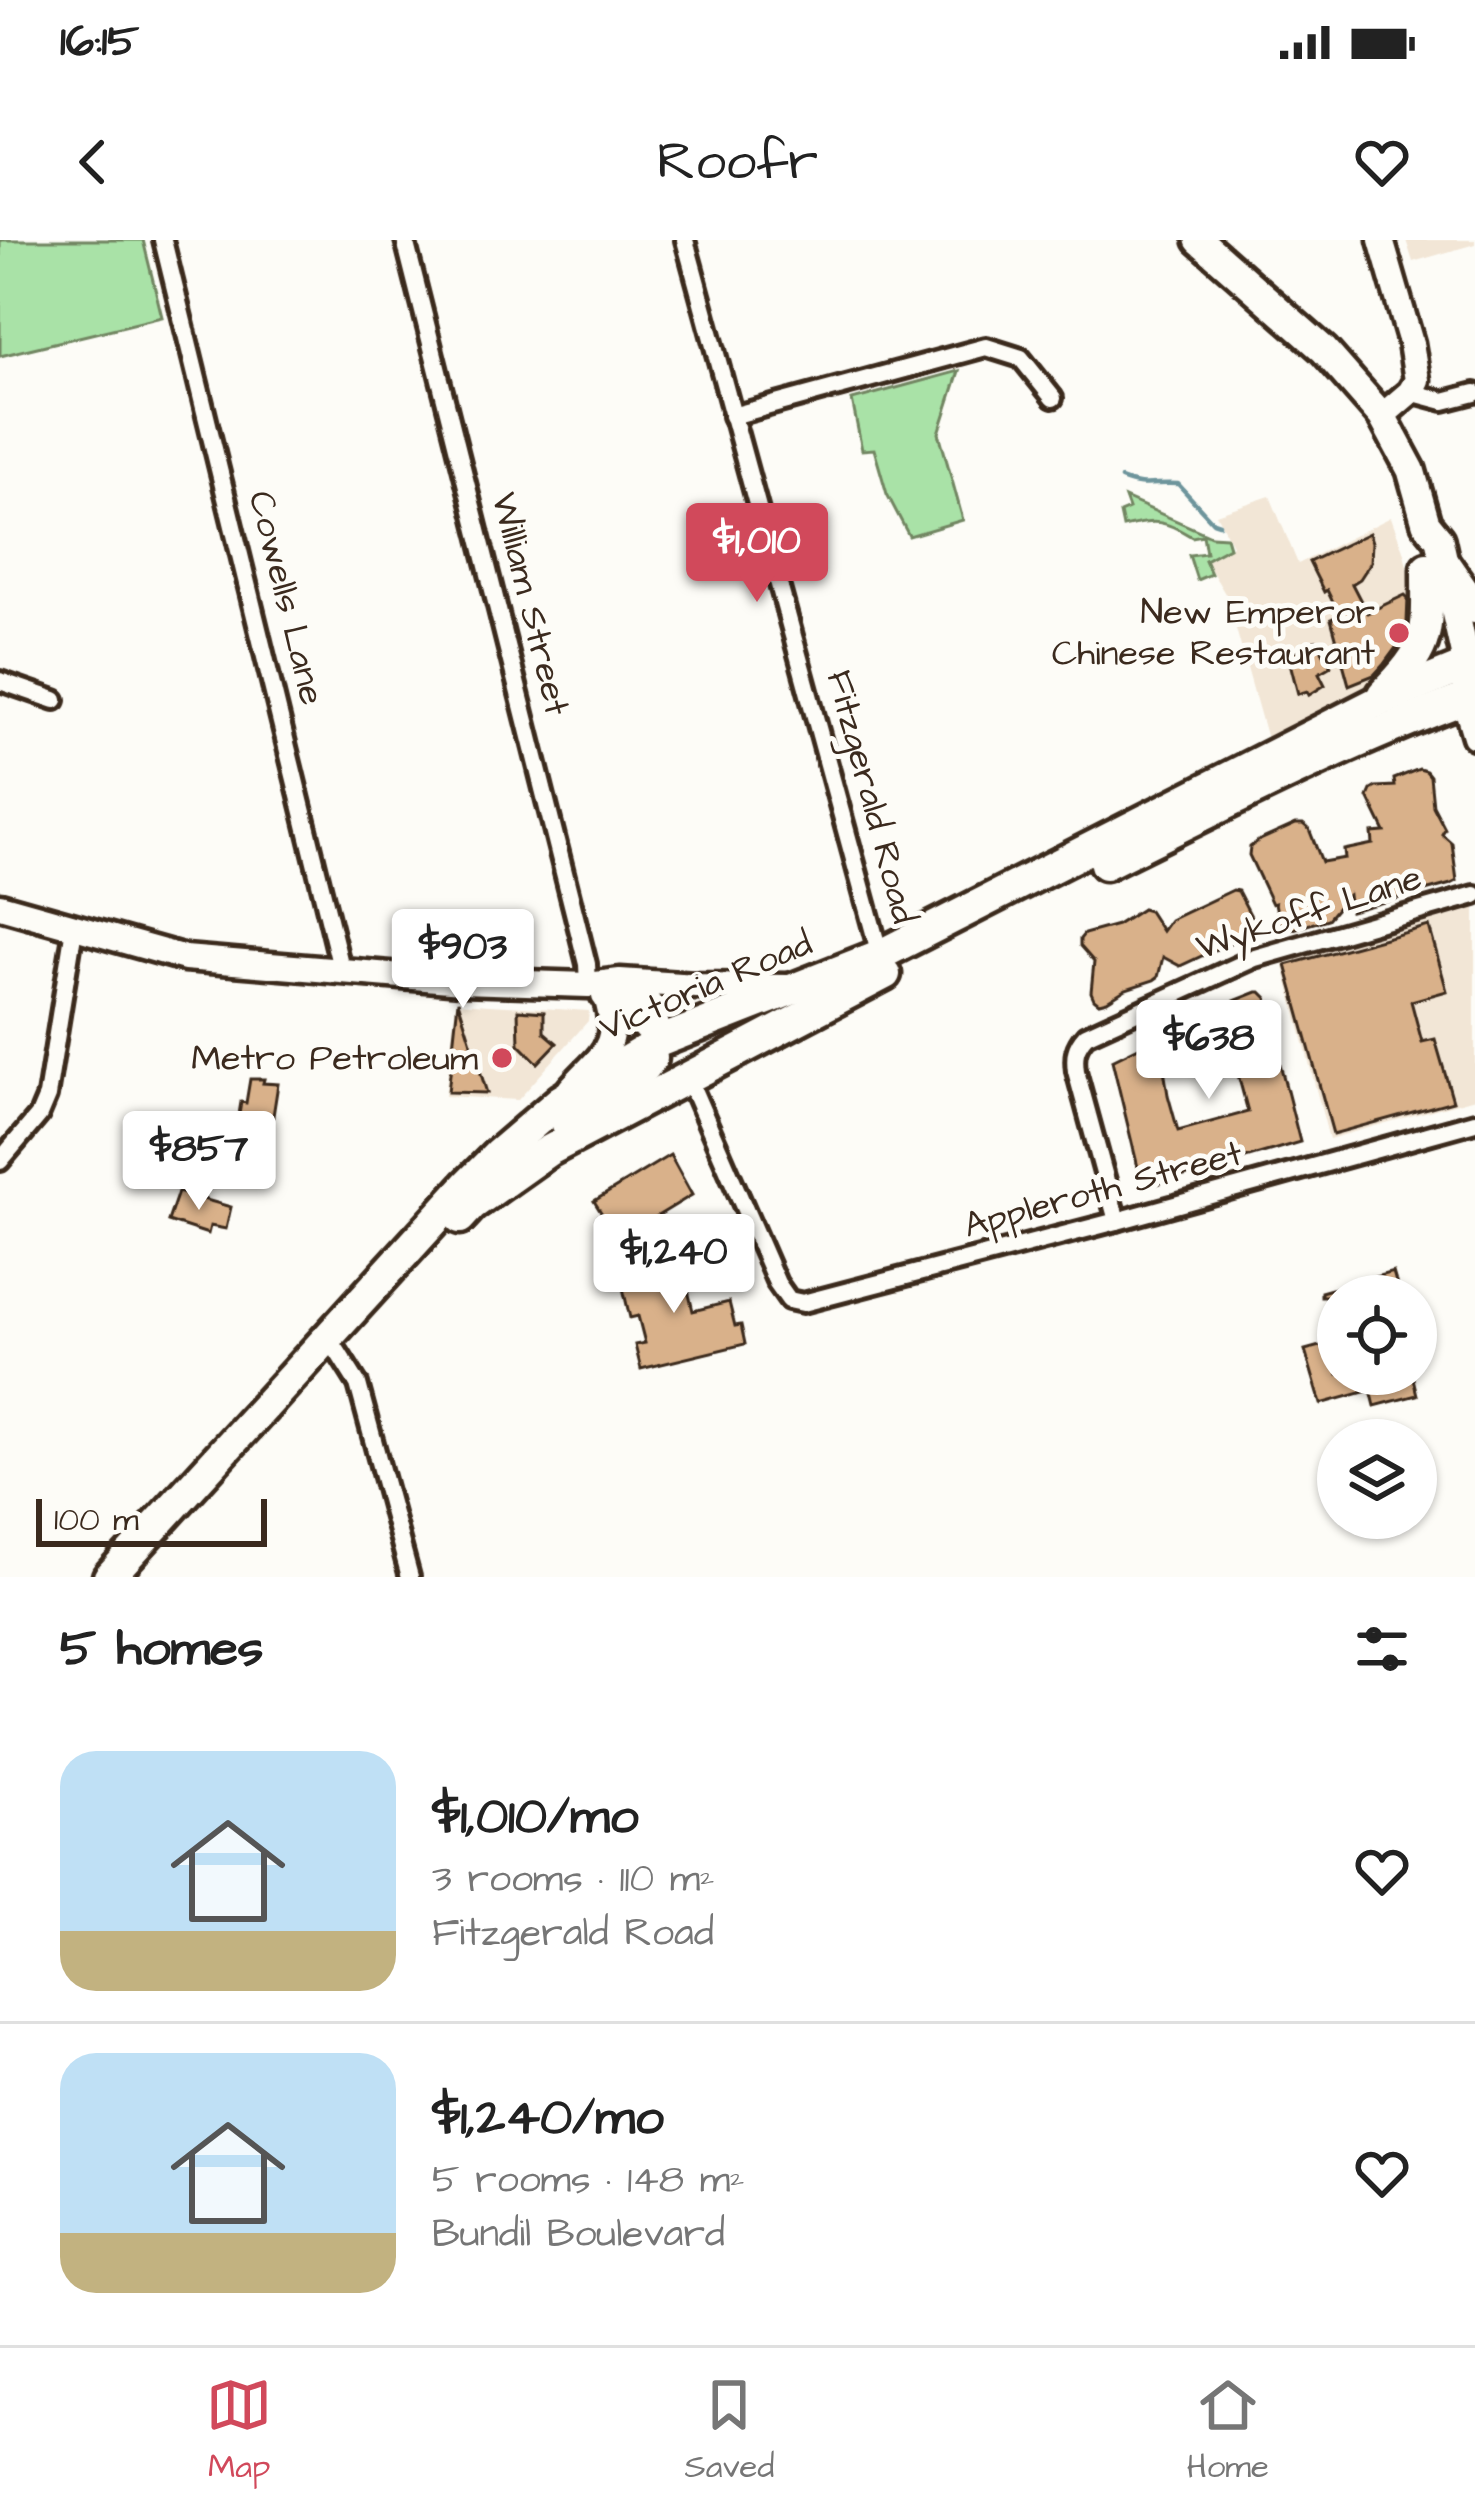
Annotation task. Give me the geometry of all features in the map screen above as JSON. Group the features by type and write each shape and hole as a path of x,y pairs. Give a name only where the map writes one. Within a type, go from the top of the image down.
{"highway":[{"path":"1436,566 1475,608"},
{"path":"1375,703 1420,651 1436,566"},
{"name":"Victoria Road","path":"110,1577 468,1184 561,1100 602,1072 658,1042 880,955 1375,703 1467,678"},
{"name":"Victoria Road","path":"123,1577 472,1205 548,1150 854,989 1353,743 1467,678"},
{"path":"472,1205 512,1165 645,1067 658,1042 696,1044 854,989"}],"main road":[{"path":"1199,240 1324,350 1382,416 1411,470 1426,523 1422,544 1436,566 1467,678"}],"street":[{"name":"Cowells Lane","path":"163,240 342,972"},
{"name":"William Street","path":"405,240 587,964 605,988"},
{"name":"Fitzgerald Road","path":"685,240 880,955"},
{"path":"1381,240 1416,361 1417,380 1382,416"},
{"path":"732,416 986,346 1021,358 1053,398"},
{"path":"1410,392 1444,400 1475,393"},
{"path":"1467,678 1475,736"},
{"path":"0,681 56,700"},
{"name":"Wykoff Lane","path":"1117,1222 1074,1058 1086,1035 1266,954 1475,895"},
{"path":"0,906 185,958 605,988 802,987"},
{"path":"3,1152 39,1114 46,1096 74,928"},
{"path":"605,988 658,1042"},
{"path":"561,1100 610,1042 614,1023 605,988"},
{"name":"Appleroth Street","path":"688,1078 783,1294 795,1303 1117,1222 1475,1122"},
{"path":"336,1349 358,1384 410,1577"}],"shaded area":[{"path":"1406,240 1475,240 1475,244 1413,262"},
{"path":"1270,496 1298,564 1391,517 1418,613 1415,640 1378,679 1267,739 1227,597 1205,560 1232,545 1216,514"},
{"path":"1475,905 1475,1098 1329,1139 1282,959"},
{"name":"Metro Petroleum","path":"456,1003 589,1011 588,1021 518,1100 445,1096"}],"green space":[{"path":"0,240 143,240 162,317 0,356"},
{"path":"959,371 939,433 963,520 909,536 887,494 874,449 862,450 852,400"},
{"path":"1125,498 1211,536 1226,537 1229,547 1205,560 1211,574 1197,580 1189,555 1206,553 1203,535 1192,537 1159,523 1123,527 1120,513 1129,509"}],"building":[{"path":"1369,533 1371,562 1352,584 1367,613 1405,595 1407,622 1401,641 1374,675 1349,685 1331,619 1339,615 1309,562"},
{"path":"1316,640 1331,666 1319,673 1325,685 1309,695 1307,691 1298,694 1288,655"},
{"path":"1419,769 1430,776 1433,806 1445,829 1442,834 1452,843 1457,881 1350,911 1348,895 1328,919 1283,928 1249,855 1250,847 1303,824 1322,862 1345,858 1344,850 1373,844 1372,833 1385,832 1368,797 1371,790 1395,786 1394,779"},
{"path":"1238,891 1256,926 1253,932 1180,966 1163,957 1154,980 1107,1001 1094,999 1094,962 1080,946 1084,934 1117,925 1142,909 1149,911 1162,931 1170,920"},
{"path":"1429,926 1447,991 1411,1001 1422,1042 1435,1039 1453,1101 1333,1134 1286,965"},
{"path":"1257,992 1267,998 1300,1142 1143,1188 1112,1060 1159,1037 1178,1131 1248,1112 1228,1037 1214,1009"},
{"path":"458,1001 487,1093 448,1092"},
{"path":"518,1010 544,1012 544,1032 557,1043 538,1063 519,1044"},
{"path":"250,1079 278,1084 264,1173 251,1171 254,1153 201,1140 205,1122 237,1127"},
{"path":"670,1155 692,1195 618,1240 614,1233 609,1236 594,1201"},
{"path":"178,1192 231,1207 226,1229 210,1226 208,1234 168,1221"},
{"path":"680,1257 693,1311 729,1302 745,1344 641,1369 635,1345 645,1343 638,1316 630,1318 619,1271"},
{"path":"1317,1347 1317,1390 1305,1350"},
{"path":"1318,1395 1353,1395 1321,1404"},
{"path":"1372,1395 1417,1395 1375,1406"}],"waterway":[{"path":"1121,479 1178,484 1219,524"}],"place":[{"name":"New Emperor Chinese Restaurant","path":"1399,633"},
{"name":"Metro Petroleum","path":"502,1058"}]}
